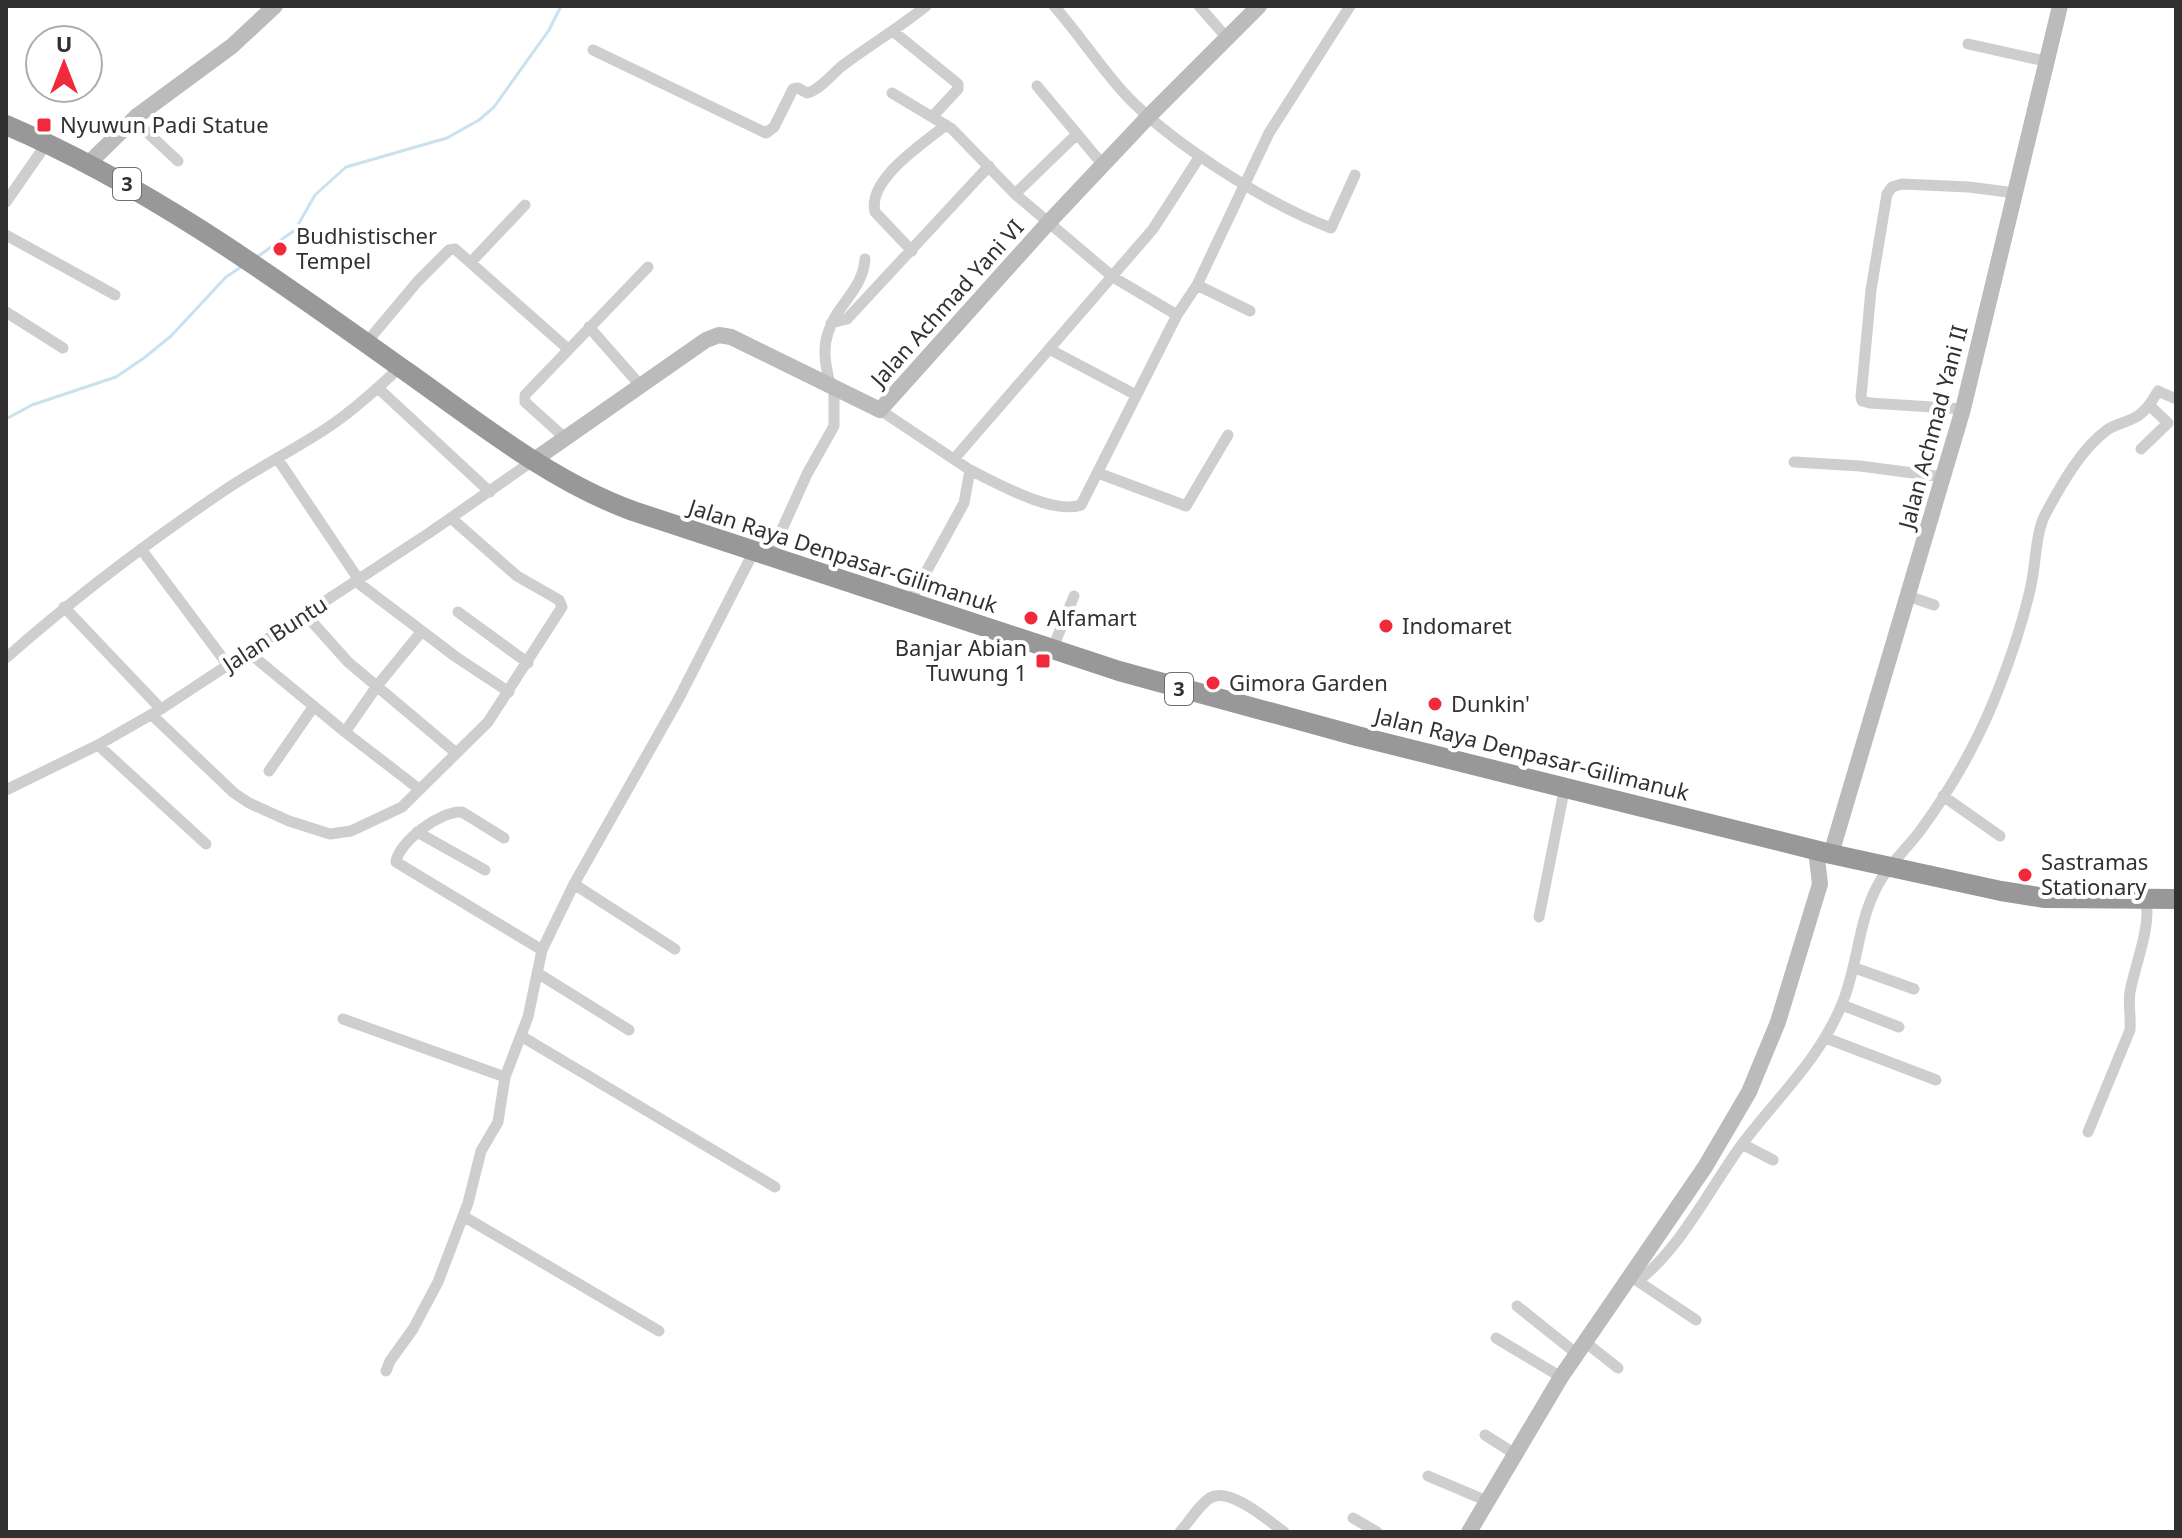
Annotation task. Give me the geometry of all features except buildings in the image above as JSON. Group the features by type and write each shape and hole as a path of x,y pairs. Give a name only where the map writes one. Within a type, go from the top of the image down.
{"highway":[{"name":"Jalan Raya Denpasar-Gilimanuk","path":"6,125 89,163 167,208 534,460 612,503 761,555 1200,695 1831,854 1951,881 2045,898 2163,900"}],"street":[{"path":"89,163 133,119 232,46 275,6"},
{"path":"593,50 766,133 774,127 793,89 807,93 814,91 838,69 894,32 926,6"},
{"path":"1054,6 1117,85 1149,116 1200,156 1246,185 1331,228 1355,175"},
{"path":"1199,6 1227,38"},
{"name":"Jalan Achmad Yani VI","path":"534,460 706,340 719,335 731,337 880,410 1048,223 1259,6"},
{"path":"880,410 970,470 1025,495 1065,508 1081,505 1177,315 1197,285 1269,133 1350,6"},
{"name":"Jalan Achmad Yani II","path":"1831,854 1963,409 2060,6"},
{"path":"894,32 958,84 958,89 932,117"},
{"path":"1968,44 2045,61"},
{"path":"1037,86 1103,165"},
{"path":"892,93 946,125 1015,194 1113,277 1177,315"},
{"path":"133,119 178,161"},
{"path":"912,251 875,212 874,196 881,182 894,169 946,125"},
{"path":"1015,194 1076,135"},
{"path":"6,202 47,143"},
{"path":"954,459 1153,229 1200,156"},
{"path":"835,323 847,319 989,166"},
{"path":"1963,409 1862,401 1871,290 1887,194 1892,187 1902,184 2015,193"},
{"path":"472,261 525,205"},
{"path":"6,235 115,295"},
{"path":"366,343 418,281 449,250 457,250 568,349"},
{"path":"386,1371 438,1282 463,1216 481,1151 498,1122 505,1077 521,1036 539,974 542,950 574,884 834,426 836,387 825,360 825,343 859,283 865,259"},
{"path":"565,438 524,398 648,267"},
{"path":"1197,285 1250,311"},
{"path":"6,312 63,348"},
{"path":"589,327 640,385"},
{"path":"1049,349 1136,395"},
{"path":"6,658 64,607 141,549 227,488 329,427 400,367"},
{"path":"378,388 490,492"},
{"path":"1469,1532 1581,1348 1705,1182 1805,1070 1826,1038 1855,968 1872,899 1891,866 1943,796 1969,751 2001,683 2028,599 2047,510 2082,457 2104,432 2135,418 2158,391 2176,399"},
{"path":"2141,449 2168,423 2149,405"},
{"path":"1098,473 1186,506 1228,435"},
{"path":"277,458 358,581 509,692"},
{"name":"Jalan Buntu","path":"6,790 157,712 358,581 534,460"},
{"path":"1794,462 1860,466 1943,477"},
{"path":"909,603 964,503 970,470"},
{"path":"64,607 234,793 308,829 330,834 351,831 402,807 488,722 562,607 562,602 517,576 451,518"},
{"path":"141,549 227,664"},
{"path":"1052,650 1074,596"},
{"path":"1908,596 1934,605"},
{"path":"458,612 528,663"},
{"path":"305,614 348,662 455,752"},
{"path":"345,732 377,686 422,631"},
{"path":"247,651 419,789"},
{"path":"269,771 314,706"},
{"path":"98,745 206,844"},
{"path":"1539,917 1565,786"},
{"path":"1943,796 2000,836"},
{"path":"504,838 458,811 417,832 397,855 398,864 542,950"},
{"path":"417,832 485,870"},
{"path":"1820,884 1832,868 1831,854"},
{"path":"1705,1182 1765,1056 1831,854"},
{"path":"574,884 675,949"},
{"path":"2088,1132 2130,1030 2132,1014 2129,997 2147,914 2163,900"},
{"path":"1855,968 1914,989"},
{"path":"539,974 629,1030"},
{"path":"1842,1005 1899,1027"},
{"path":"343,1019 505,1077"},
{"path":"521,1036 775,1187"},
{"path":"1826,1038 1936,1080"},
{"path":"1742,1144 1773,1160"},
{"path":"463,1216 659,1331"},
{"path":"1634,1278 1696,1320"},
{"path":"1517,1306 1618,1368"},
{"path":"1496,1338 1561,1377"},
{"path":"1485,1435 1515,1454"},
{"path":"1428,1476 1487,1501"},
{"path":"1180,1532 1213,1496 1225,1495 1284,1532"},
{"path":"1353,1518 1377,1532"}],"waterway":[{"path":"257,257 295,230 315,195 346,167 447,138 479,120 494,107 549,30 561,6"},
{"path":"6,419 32,405 116,377 171,336 226,277 244,265"}],"place":[{"name":"Nyuwun Padi Statue","path":"44,125"},
{"name":"Budhistischer Tempel","path":"280,249"},
{"name":"Alfamart","path":"1031,618"},
{"name":"Indomaret","path":"1386,626"},
{"name":"Banjar Abian Tuwung 1","path":"1043,661"},
{"name":"Gimora Garden","path":"1213,683"},
{"name":"Dunkin'","path":"1435,704"},
{"name":"Sastramas Stationary","path":"2025,875"}]}
